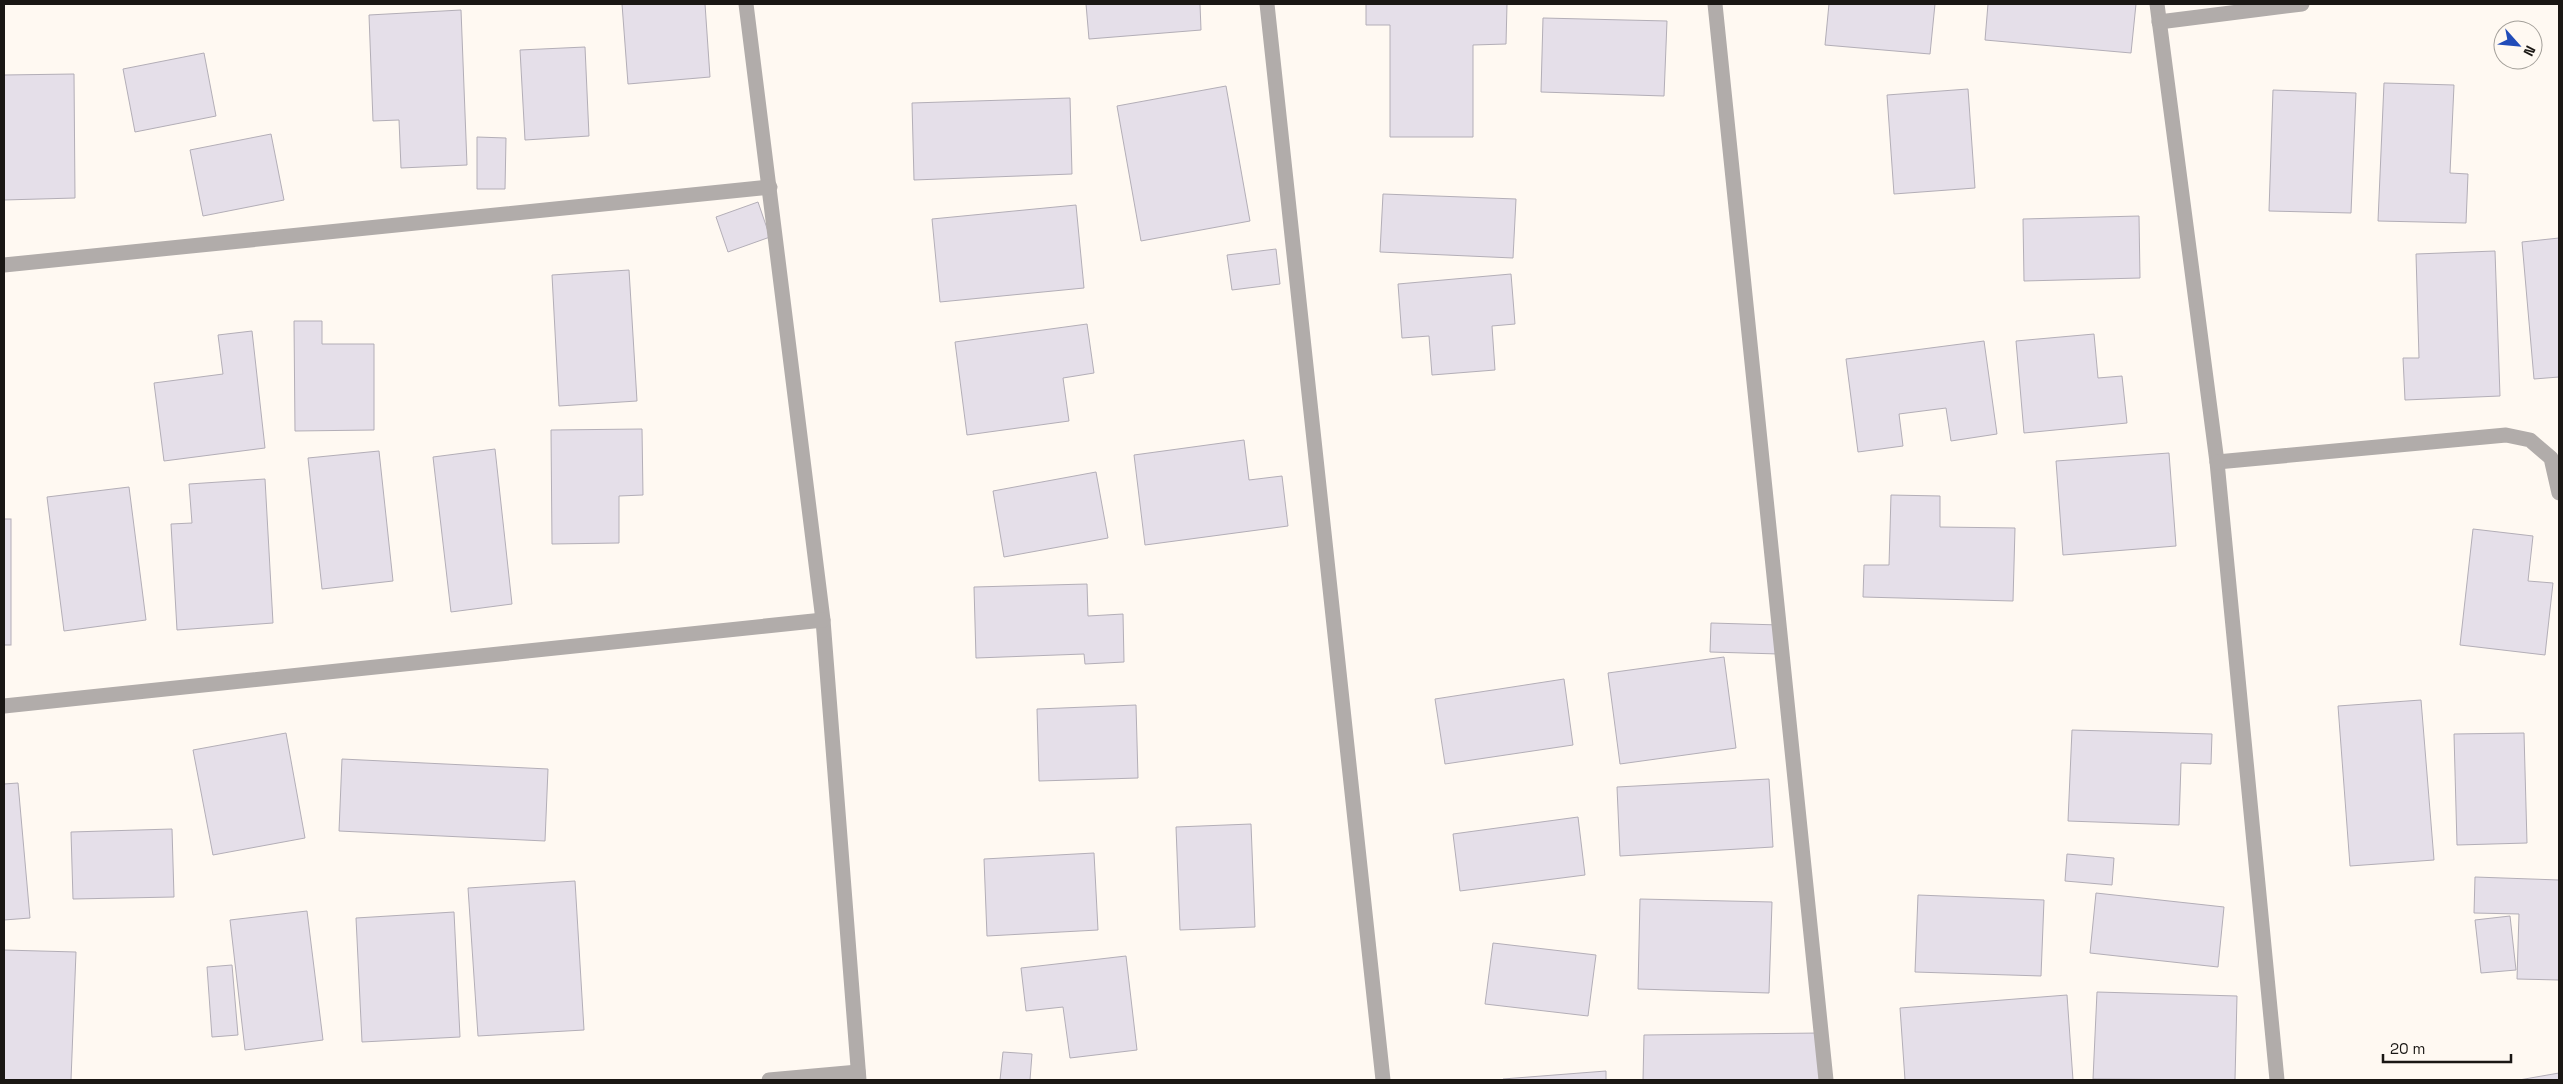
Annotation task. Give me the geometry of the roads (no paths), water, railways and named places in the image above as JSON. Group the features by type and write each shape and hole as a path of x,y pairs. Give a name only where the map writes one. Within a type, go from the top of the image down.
{"street":[{"path":"746,4 823,620 859,1076 769,1080"},
{"path":"1267,4 1383,1080"},
{"path":"1715,4 1826,1080"},
{"path":"2157,4 2218,462 2276,1080"},
{"path":"2159,22 2302,4"},
{"path":"4,265 770,187"},
{"path":"2218,462 2506,436 2530,440 2555,457 2559,493"},
{"path":"4,706 823,620"}]}
